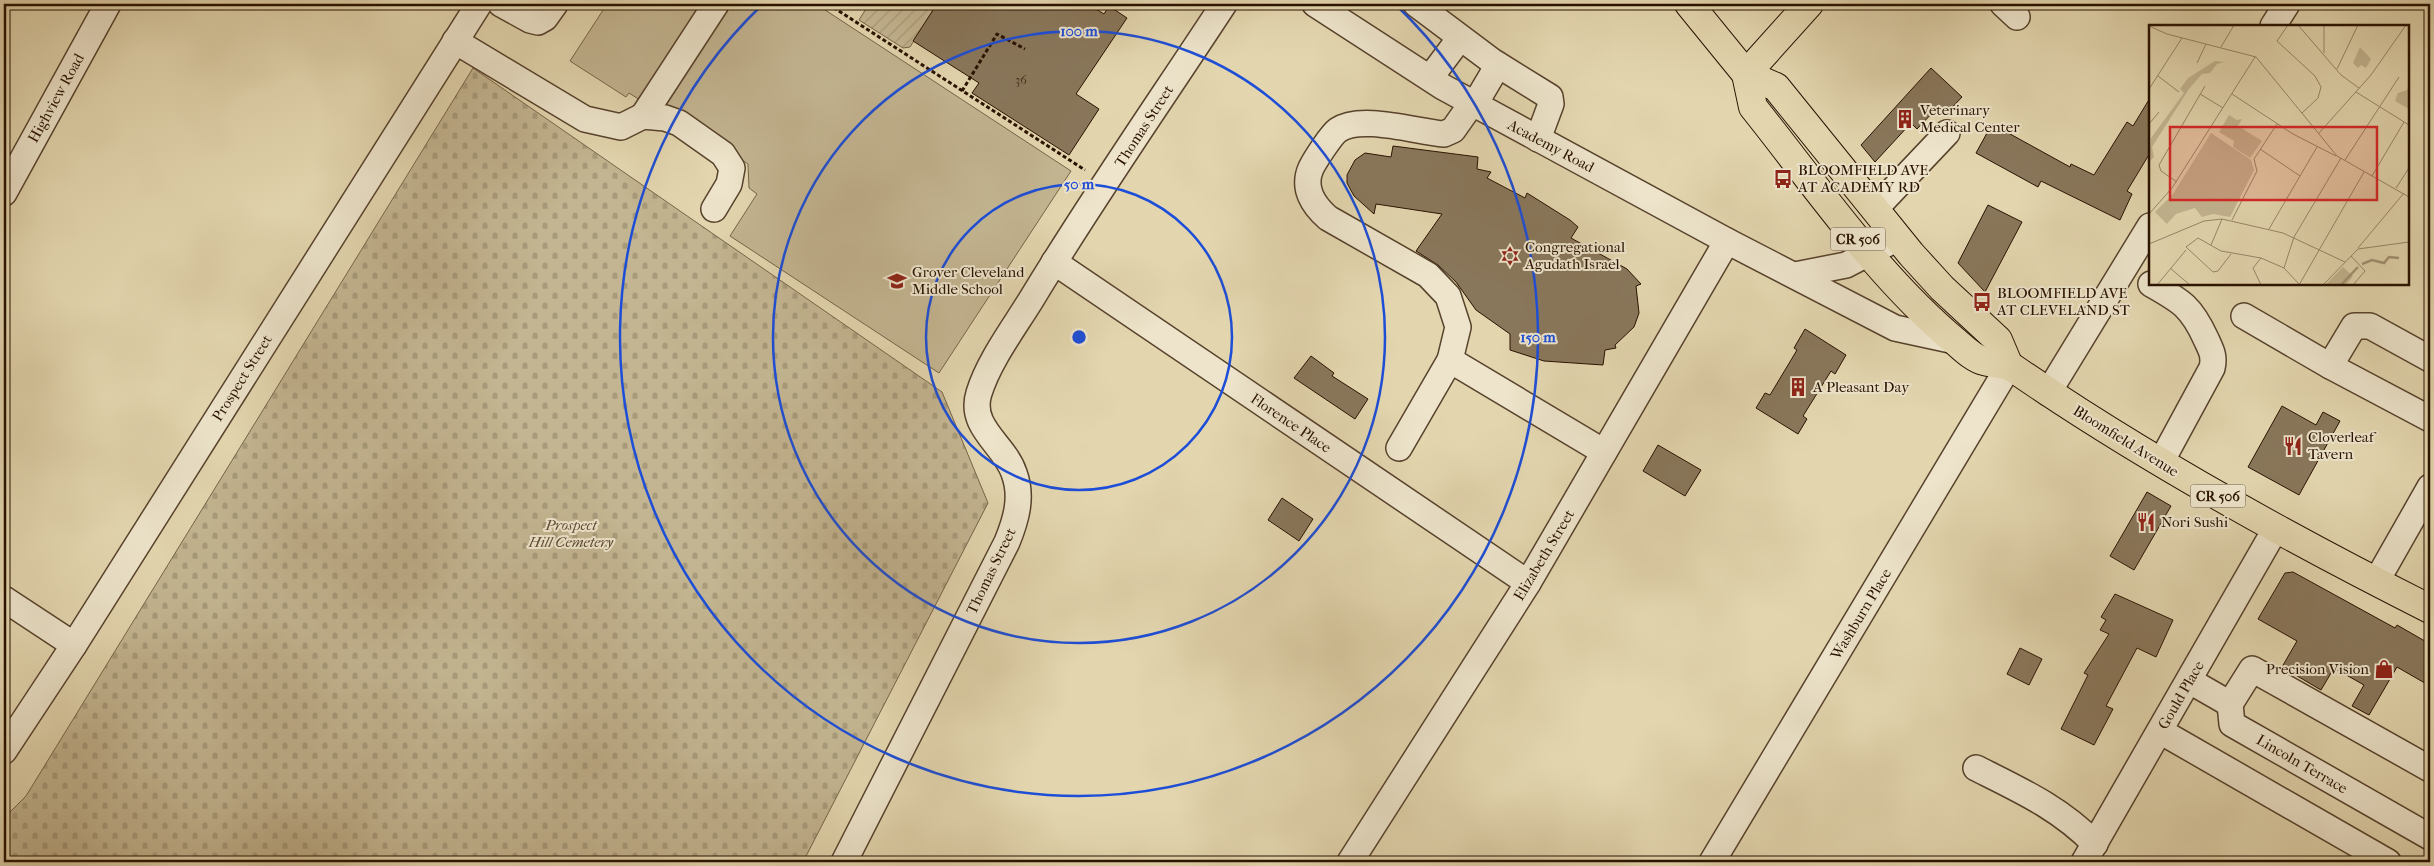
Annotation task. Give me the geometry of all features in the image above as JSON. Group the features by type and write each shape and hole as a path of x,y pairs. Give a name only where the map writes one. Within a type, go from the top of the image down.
{"main road":[{"name":"Bloomfield Avenue","path":"1689,4 1746,74 1753,107 1869,253 1912,300 1955,341 1981,361 2009,366 2161,462 2276,528 2430,610"},
{"path":"1746,74 1809,4"},
{"name":"Bloomfield Avenue","path":"1746,74 1776,87 1898,238 1942,288 1998,340 2009,366"}],"street":[{"name":"Highview Road","path":"4,193 108,4"},
{"name":"Prospect Street","path":"4,752 74,645 479,4"},
{"path":"501,4 534,21 542,21 551,9"},
{"path":"455,42 585,119 621,127 643,116 716,4"},
{"name":"Thomas Street","path":"844,862 1003,551 1015,522 1018,491 1014,471 986,432 976,406 983,381 1054,262 1224,4"},
{"name":"Academy Road","path":"1315,4 1430,78 1473,103 1727,241 1895,328 1955,341"},
{"path":"1416,4 1460,38 1550,97 1551,104 1538,139"},
{"path":"2274,25 2287,4"},
{"path":"1430,78 1460,38"},
{"path":"1400,448 1450,360 1458,327 1448,296 1428,275 1328,218 1314,206 1309,191 1308,177 1312,166 1336,131 1348,125 1376,125 1444,134 1453,130 1498,64"},
{"path":"643,116 664,118 680,123 723,154 732,168 729,184 714,209"},
{"path":"1875,209 1948,134"},
{"path":"2048,392 2149,228"},
{"path":"1795,275 1846,264 1898,238"},
{"name":"Elizabeth Street","path":"1350,862 1528,583 1727,241"},
{"name":"Florence Place","path":"1054,262 1528,583"},
{"path":"2125,268 2149,282"},
{"path":"2154,285 2181,302 2195,316 2215,358 2212,368 2161,462"},
{"path":"2244,316 2330,366 2430,419"},
{"path":"2330,366 2354,326 2362,325 2370,326 2430,359"},
{"path":"1450,360 1604,452"},
{"name":"Washburn Place","path":"1712,862 2009,366"},
{"path":"2376,582 2430,488"},
{"name":"Gould Place","path":"2089,853 2276,528"},
{"path":"4,599 74,645"},
{"path":"2190,680 2230,704 2252,669 2430,770"},
{"name":"Lincoln Terrace","path":"2230,704 2232,724 2430,837"},
{"path":"2160,731 2388,862"},
{"path":"1976,768 2050,806 2067,817 2089,853"}],"path":[{"path":"828,4 1085,170"},
{"path":"962,91 997,34 1025,49"}],"green space":[{"path":"607,4 816,4 1071,171 939,373 730,236 757,194 749,188 748,164 692,127 694,123 645,93 640,100 629,93 626,97 570,61"},
{"path":"869,4 937,4 910,47 903,48 859,20"},
{"name":"Prospect Hill Cemetery","path":"473,68 942,392 988,503 803,862 4,862 4,818 26,796"}],"building":[{"path":"937,4 1088,4 1104,14 1109,6 1127,18 1076,94 1099,109 1069,155 972,93 979,83 913,41"},
{"name":"Veterinary Medical Center","path":"1931,68 1962,97 1945,115 1937,108 1917,129 1911,123 1875,162 1861,145"},
{"path":"2149,100 2149,155 2127,191 2132,194 2120,220 2041,181 2038,187 1976,153 1992,124 2070,167 2071,164 2094,175 2127,122 2133,126"},
{"name":"Congregational Agudath Israel","path":"1393,146 1478,157 1477,169 1491,172 1487,178 1525,198 1527,193 1570,220 1578,227 1571,238 1627,269 1641,284 1636,286 1639,313 1634,327 1615,345 1616,348 1605,350 1603,365 1544,361 1510,350 1510,334 1476,310 1456,282 1438,265 1416,251 1442,214 1376,204 1374,214 1354,196 1347,183 1347,175 1355,160 1365,153 1391,157"},
{"path":"1988,205 2022,222 1985,292 1958,263"},
{"name":"A Pleasant Day","path":"1805,329 1846,355 1835,374 1831,371 1803,416 1807,419 1798,434 1756,408 1765,393 1770,395 1797,350 1794,348"},
{"path":"1311,356 1334,373 1332,376 1368,399 1355,419 1294,378"},
{"name":"Cloverleaf Tavern","path":"2282,406 2316,425 2323,412 2340,421 2299,495 2248,467"},
{"path":"1658,445 1701,470 1685,496 1643,471"},
{"name":"Nori Sushi","path":"2147,492 2171,506 2134,570 2110,556"},
{"path":"1282,498 1313,519 1299,541 1268,520"},
{"path":"2293,572 2395,628 2397,625 2430,644 2430,686 2397,667 2369,715 2352,706 2364,685 2334,668 2321,690 2282,667 2297,641 2258,619 2285,573"},
{"path":"2115,594 2173,620 2156,657 2137,648 2106,706 2113,709 2094,745 2061,729 2088,675 2084,673 2109,634 2100,630 2106,620 2101,617"},
{"path":"2020,648 2042,659 2029,685 2007,674"}],"place":[{"name":"Veterinary Medical Center","path":"1905,119"},
{"name":"BLOOMFIELD AVE AT ACADEMY RD","path":"1783,179"},
{"name":"Congregational Agudath Israel","path":"1510,256"},
{"name":"Grover Cleveland Middle School","path":"897,281"},
{"name":"BLOOMFIELD AVE AT CLEVELAND ST","path":"1982,302"},
{"name":"A Pleasant Day","path":"1798,387"},
{"name":"Cloverleaf Tavern","path":"2293,446"},
{"name":"Nori Sushi","path":"2146,522"},
{"name":"Precision Vision","path":"2384,669"}]}
